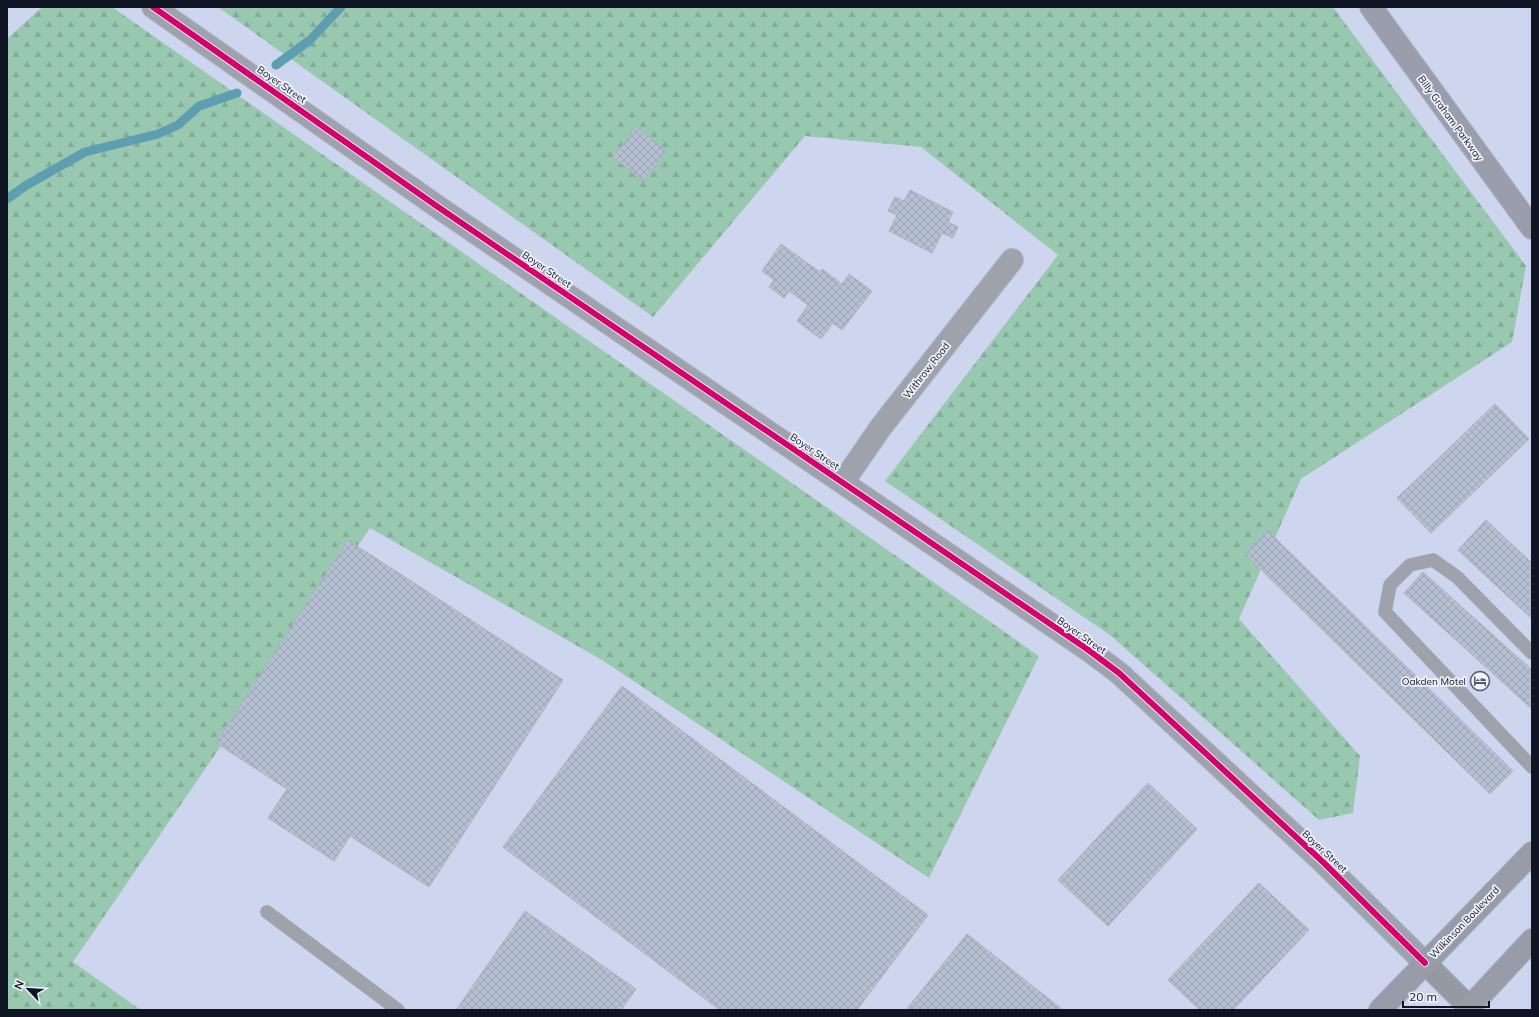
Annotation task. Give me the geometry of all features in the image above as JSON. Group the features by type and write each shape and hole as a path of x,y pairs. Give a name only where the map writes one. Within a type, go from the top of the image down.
{"highway":[{"name":"Billy Graham Parkway","path":"1371,7 1532,228"}],"main road":[{"name":"Wilkinson Boulevard","path":"1380,1010 1532,853"},
{"path":"1470,1009 1532,940"},
{"name":"Boyer Street","path":"1425,963 1470,1009"}],"street":[{"name":"Boyer Street","path":"153,7 445,211 844,482 1087,649 1119,673 1324,863 1425,963"},
{"name":"Withrow Road","path":"844,482 881,427 1012,260"}],"lane":[{"path":"1532,653 1457,577 1433,560 1410,565 1390,585 1385,612 1532,767"},
{"path":"267,912 398,1010"}],"green space":[{"path":"42,7 112,7 1039,656 929,878 602,660 370,528 73,962 141,1010 7,1010 7,39"},
{"path":"218,7 1333,7 1526,266 1512,342 1301,479 1239,619 1360,756 1353,813 1319,820 1110,635 885,481 1058,255 921,147 805,136 653,317"}],"building":[{"path":"636,127 666,151 643,181 613,157"},
{"path":"910,190 953,212 948,222 958,227 953,238 942,233 932,253 889,231 897,215 888,211 895,197 904,201"},
{"path":"781,244 820,272 822,269 842,284 849,274 872,291 842,330 833,323 821,339 797,321 808,305 789,291 784,298 769,287 774,280 762,271"},
{"path":"1495,404 1529,439 1431,533 1397,498"},
{"path":"1486,520 1532,563 1532,619 1458,550"},
{"path":"1267,530 1513,771 1490,794 1245,554"},
{"path":"348,540 563,680 429,887 350,836 334,861 268,818 287,789 216,743"},
{"path":"1423,572 1532,670 1532,709 1404,593"},
{"path":"622,686 928,915 857,1010 720,1010 503,847"},
{"path":"1148,783 1197,829 1108,926 1058,880"},
{"path":"1259,883 1309,930 1233,1010 1200,1010 1168,980"},
{"path":"525,911 636,989 621,1010 456,1010"},
{"path":"967,934 1063,1010 906,1010"}],"waterway":[{"path":"276,65 310,40 341,7"},
{"path":"7,199 25,186 85,152 158,134 178,125 199,106 237,93"}],"cycle path":[{"path":"153,7 438,207 1087,649 1119,673 1324,863 1425,963"}],"place":[{"name":"Oakden Motel","path":"1480,681"}]}
